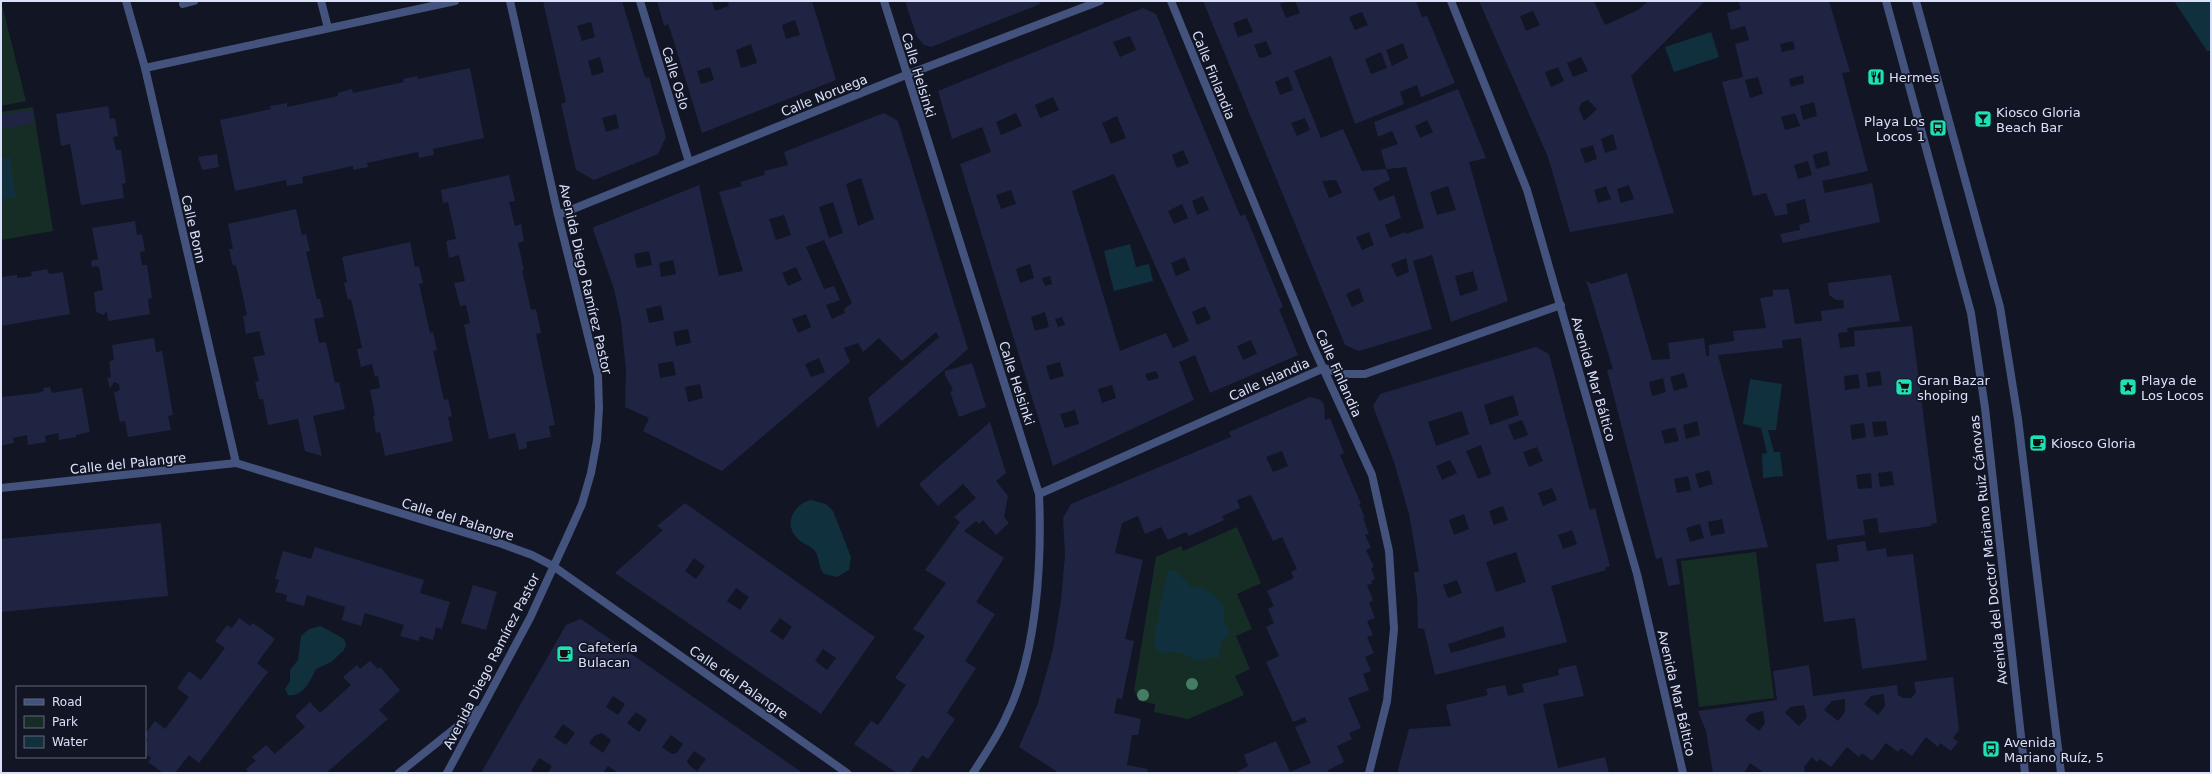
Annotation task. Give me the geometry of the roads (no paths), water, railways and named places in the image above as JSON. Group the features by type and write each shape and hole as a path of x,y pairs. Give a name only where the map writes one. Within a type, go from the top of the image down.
{"street":[{"name":"Calle Bonn","path":"126,1 145,68 236,463"},
{"path":"183,4 194,1"},
{"path":"321,1 328,28"},
{"path":"145,68 455,1"},
{"name":"Avenida Diego Ramírez Pastor","path":"447,773 530,618 582,504 590,479 597,440 599,408 598,376 558,215 510,1"},
{"name":"Calle Oslo","path":"640,1 689,162"},
{"name":"Calle Helsinki","path":"884,1 906,75 1039,494 1039,567 1029,644 1020,680 1008,714 992,745 973,773"},
{"name":"Calle Noruega","path":"558,215 906,75 1100,1"},
{"name":"Calle Finlandia","path":"1171,1 1312,344 1372,475 1389,551 1394,629 1388,701 1369,773"},
{"name":"Avenida Mar Báltico","path":"1451,1 1527,190 1637,574 1683,773"},
{"name":"Avenida del Doctor Mariano Ruiz Cánovas","path":"1886,1 1971,313 1985,408 2025,773"},
{"path":"1916,1 2000,306 2009,355 2029,503 2061,773"},
{"name":"Calle Islandia","path":"1039,494 1324,368 1342,374 1365,374 1561,305"},
{"name":"Calle del Palangre","path":"1,488 236,463 502,544 532,555 553,566 847,773"},
{"path":"399,773 482,707"}],"water":[{"path":"2174,1 2211,1 2211,51 2207,51"},
{"path":"1711,32 1719,57 1674,72 1665,47"},
{"path":"10,157 16,197 1,200 1,159"},
{"path":"1130,244 1136,267 1149,264 1153,281 1114,291 1104,251"},
{"path":"1750,379 1782,384 1776,430 1768,430 1774,452 1780,452 1783,476 1763,478 1762,454 1767,453 1761,428 1743,424"},
{"path":"811,500 826,504 833,511 851,557 849,570 837,577 824,574 815,551 799,540 793,533 791,527 792,515 795,510 805,502"},
{"path":"1168,570 1175,571 1192,588 1201,587 1214,595 1225,608 1223,618 1230,633 1221,643 1219,654 1221,658 1206,658 1200,661 1173,652 1163,654 1155,648 1154,639 1156,625 1159,619 1159,610"},
{"path":"321,626 344,639 346,645 344,650 331,662 316,669 306,687 302,691 298,694 288,695 285,689 290,681 290,670 298,660 301,636 309,629"}],"place":[{"name":"Hermes","path":"1876,77"},
{"name":"Kiosco Gloria Beach Bar","path":"1983,119"},
{"name":"Playa Los Locos 1","path":"1938,128"},
{"name":"Gran Bazar shoping","path":"1904,387"},
{"name":"Playa de Los Locos","path":"2128,387"},
{"name":"Kiosco Gloria","path":"2038,443"},
{"name":"Cafetería Bulacan","path":"565,654"},
{"name":"Avenida Mariano Ruíz, 5","path":"1991,749"}]}
